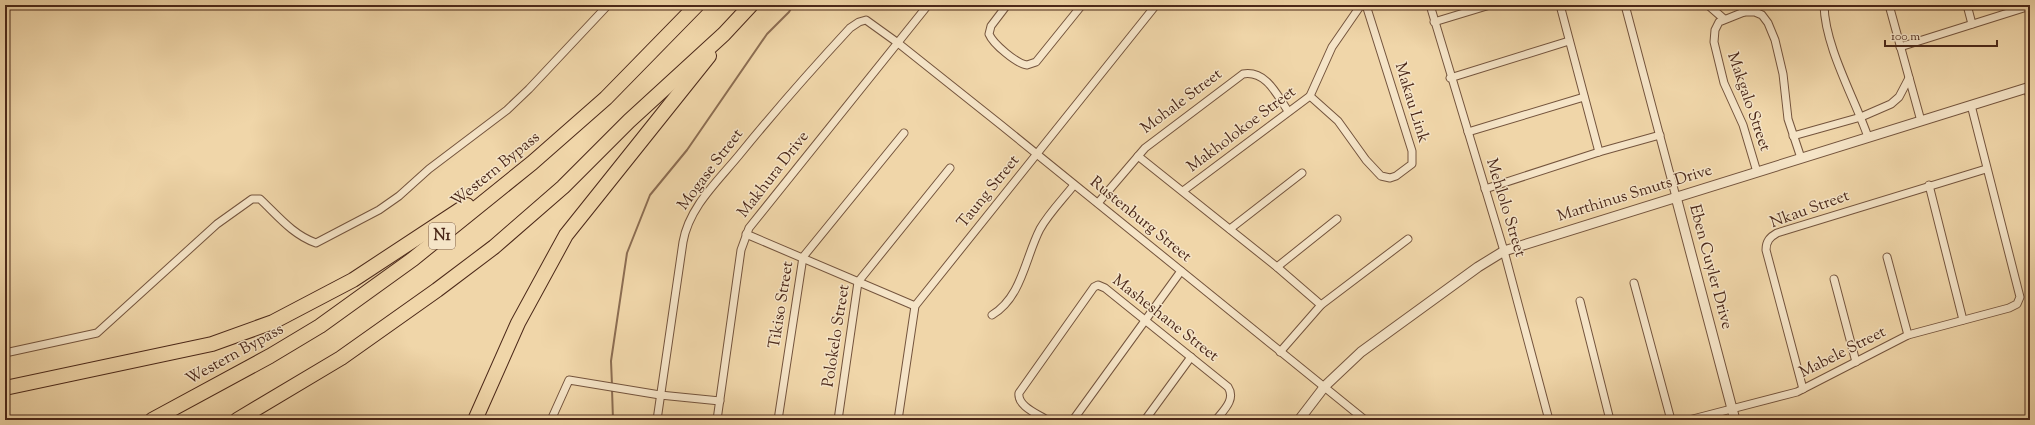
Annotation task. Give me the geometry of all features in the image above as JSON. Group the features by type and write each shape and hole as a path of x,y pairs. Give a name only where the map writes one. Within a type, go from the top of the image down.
{"highway":[{"name":"Western Bypass","path":"152,420 270,356 320,326 413,259 532,163 606,98 697,5"},
{"name":"N1","path":"237,420 341,358 437,290 494,247 563,187 629,121 724,34 751,5"},
{"path":"475,420 518,323 566,235 605,184 700,69 724,34"},
{"path":"5,388 212,344 273,322 353,280 532,163"}],"street":[{"path":"5,353 97,333 217,224 252,199 260,199 290,228 304,239 316,243 379,210 399,196 429,169 507,110 529,89 608,5"},
{"name":"Makhura Drive","path":"717,420 741,250 746,234 757,217 928,5"},
{"path":"1007,5 989,28 991,38 1020,64 1027,65 1036,62 1082,5"},
{"name":"Taung Street","path":"915,306 1038,155 1156,5"},
{"name":"Makholokoe Street","path":"1183,191 1310,96 1332,47 1361,5"},
{"name":"Makau Link","path":"1310,96 1338,121 1366,160 1381,176 1390,178 1396,176 1412,164 1412,151 1366,5"},
{"name":"Mehlolo Street","path":"1430,5 1450,78 1504,251 1549,420"},
{"path":"1434,22 1490,5"},
{"path":"1560,5 1599,152"},
{"name":"Eben Cuyler Drive","path":"1625,5 1735,420"},
{"path":"1708,5 1724,19 1744,12 1740,5"},
{"path":"1824,5 1834,50 1868,137"},
{"path":"1888,5 1921,121"},
{"path":"1967,5 1972,24"},
{"path":"1900,47 2030,6"},
{"name":"Makgalo Street","path":"1744,12 1759,13 1768,23 1780,57 1786,111 1801,158"},
{"name":"Makgalo Street","path":"1724,19 1716,27 1714,42 1724,83 1743,125 1757,172"},
{"name":"Mogase Street","path":"657,420 684,238 694,212 783,101 850,28 859,22 866,20 898,43"},
{"path":"1450,78 1569,41"},
{"name":"Rustenburg Street","path":"898,43 1182,271 1280,352 1325,386 1365,420"},
{"name":"Mohale Street","path":"1098,204 1151,142 1243,74 1254,73 1264,79 1288,112"},
{"path":"1793,136 1861,117 1891,104 1899,97 1908,78"},
{"name":"Marthinus Smuts Drive","path":"1299,420 1325,386 1362,352 1489,260 1504,251 1868,137 1971,106 2029,91"},
{"path":"1468,132 1584,97"},
{"path":"1971,106 1986,168"},
{"name":"Tikiso Street","path":"778,420 803,257 904,133"},
{"path":"1485,189 1599,152 1660,135"},
{"path":"1138,156 1277,266 1320,305"},
{"name":"Polokelo Street","path":"838,420 858,282 950,168"},
{"name":"Nkau Street","path":"1803,389 1766,250 1768,241 1777,233 1986,168"},
{"name":"Mabele Street","path":"1690,420 1733,410 1803,389 1908,335 2009,308 2016,304 2020,297 1986,168"},
{"path":"1230,229 1302,173"},
{"path":"992,315 1003,309 1010,301 1020,281 1041,228 1074,185"},
{"path":"1929,185 1964,320"},
{"path":"1277,266 1337,219"},
{"path":"746,234 915,306 898,420"},
{"path":"1280,352 1320,305 1408,239"},
{"path":"1887,258 1908,335"},
{"path":"1073,420 1182,271"},
{"path":"1834,279 1856,362"},
{"path":"1634,283 1671,420"},
{"name":"Masheshane Street","path":"1047,420 1023,404 1020,400 1019,393 1094,287 1098,286 1104,288 1222,381 1231,392 1228,405 1216,420"},
{"path":"1580,301 1610,420"},
{"path":"1145,420 1191,357"},
{"path":"551,420 569,380 660,395 720,401"}],"waterway":[{"path":"612,385 611,361 627,253 650,195 687,150 767,34 789,12 793,5"},
{"path":"612,389 613,420"}]}
